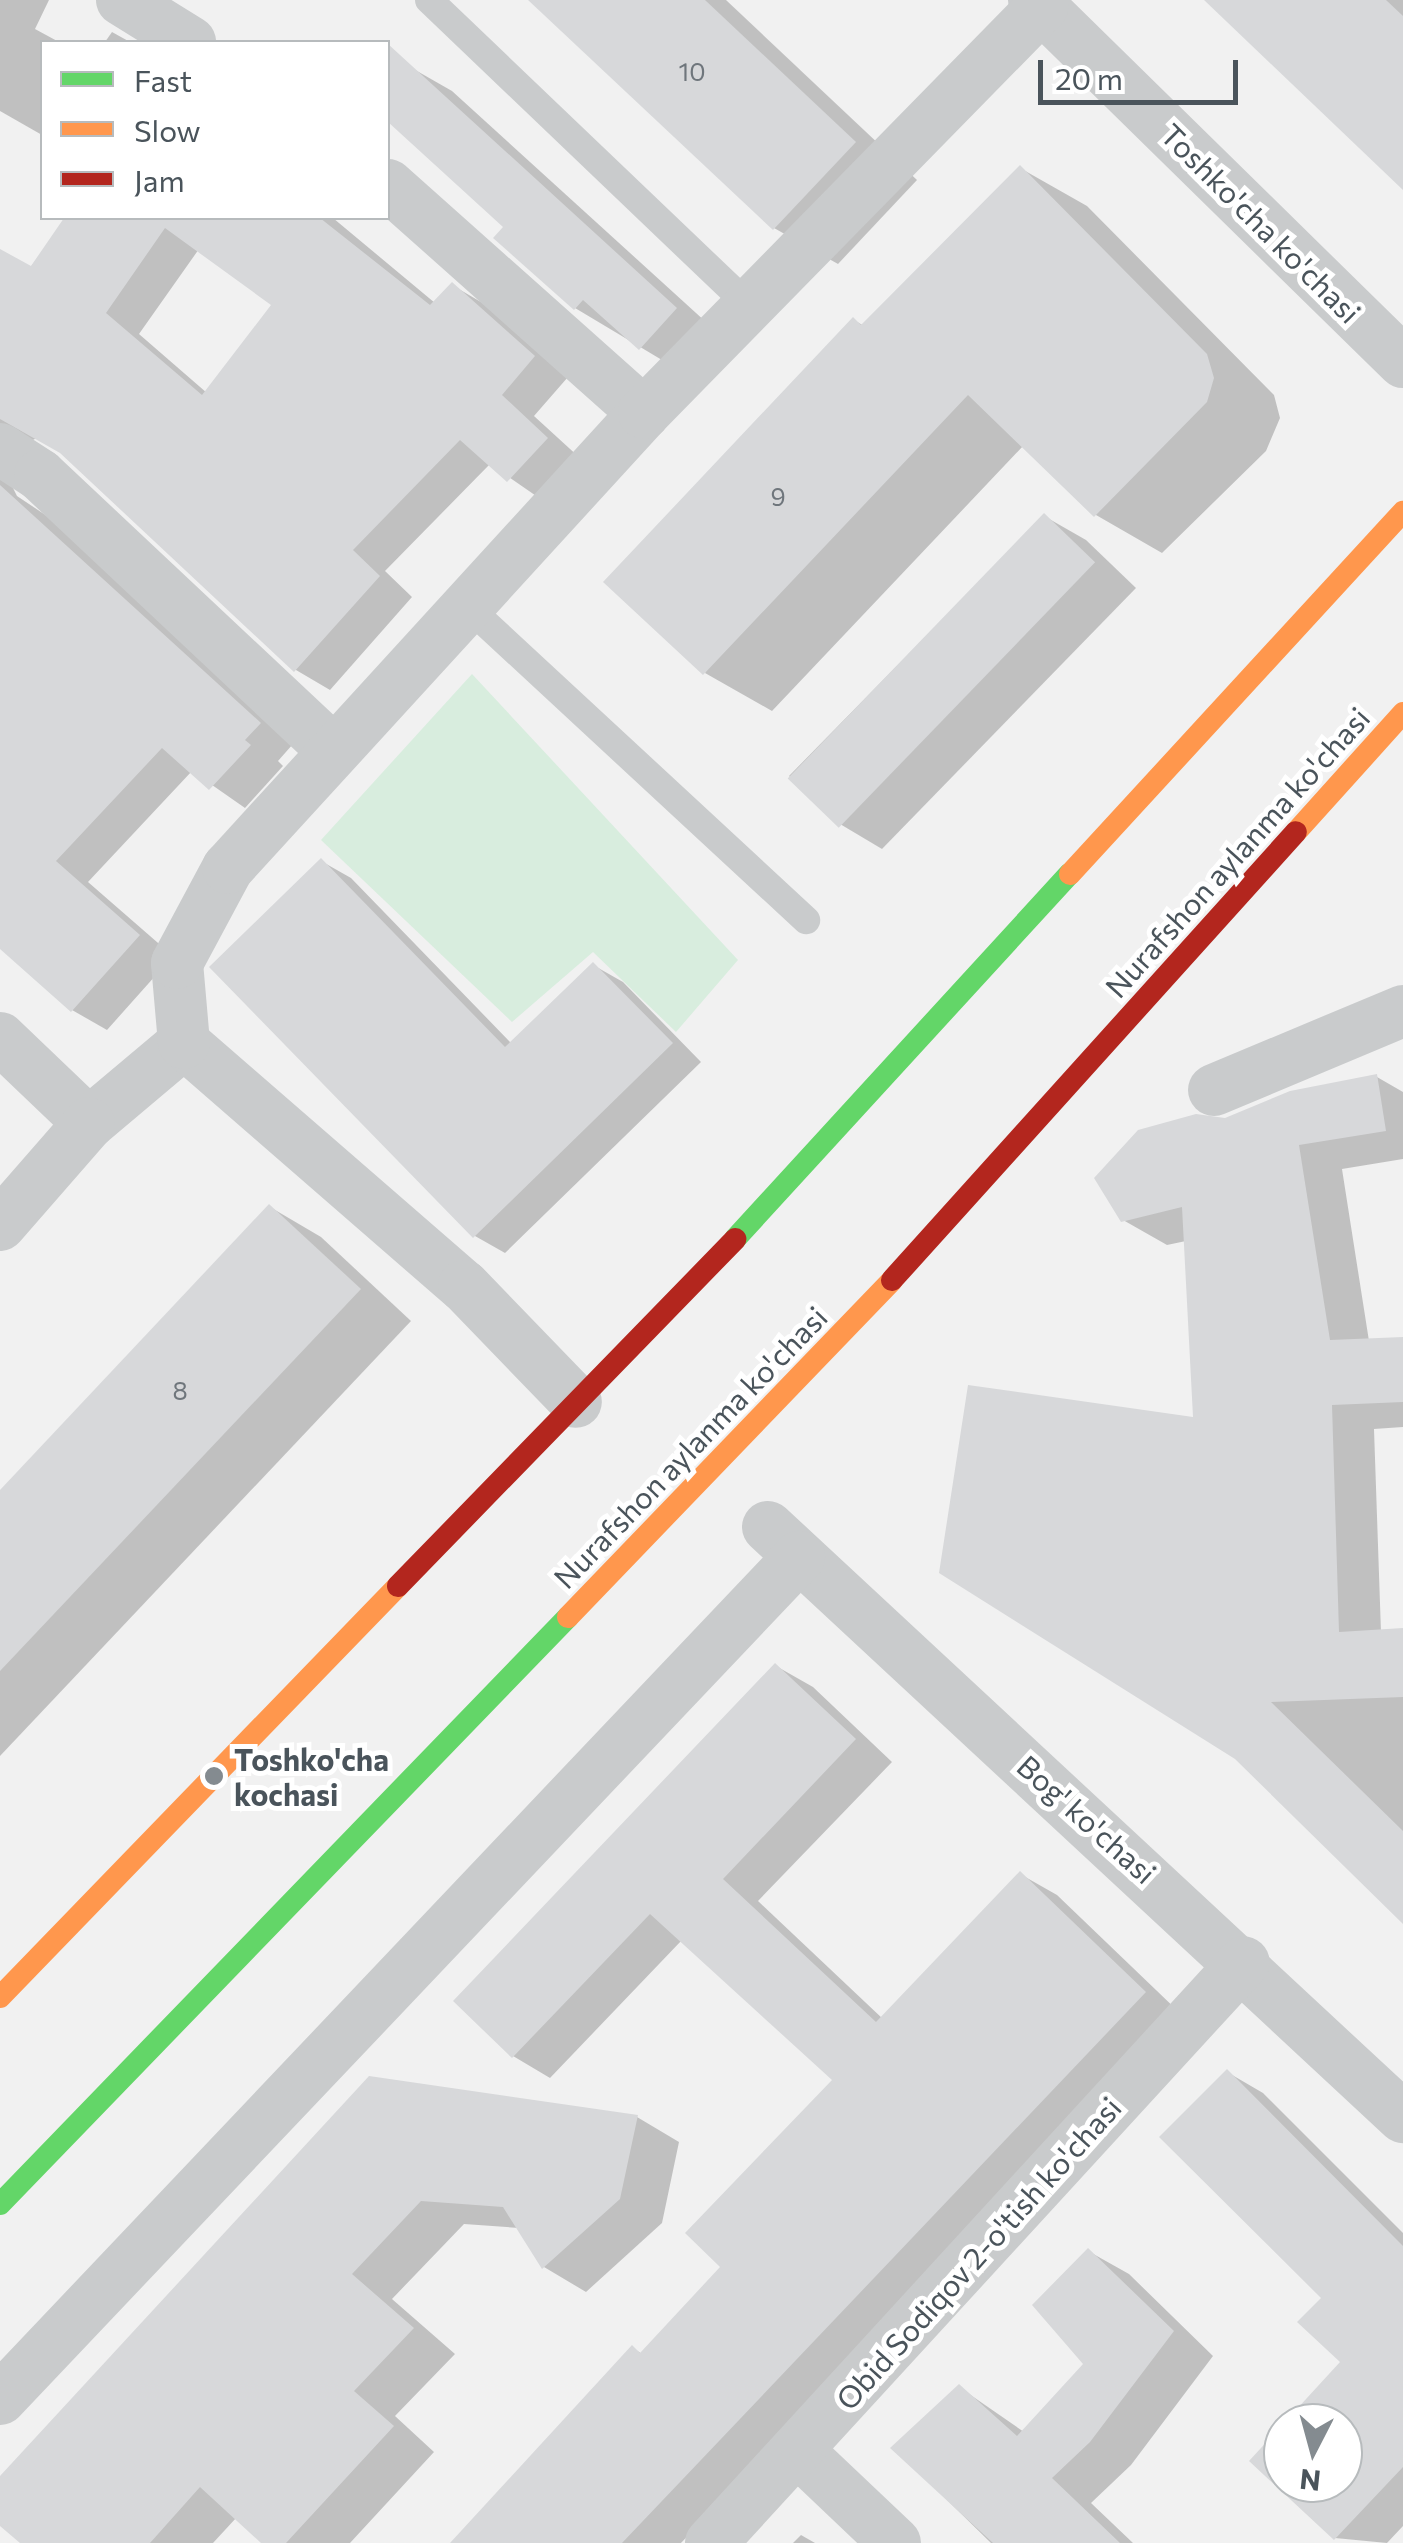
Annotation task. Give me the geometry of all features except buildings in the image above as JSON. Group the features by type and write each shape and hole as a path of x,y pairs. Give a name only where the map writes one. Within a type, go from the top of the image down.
{"main road":[{"path":"0,1997 752,1220 1403,512"},
{"name":"Nurafshon aylanma ko'chasi","path":"0,2204 866,1309 1403,712"}],"street":[{"path":"122,0 187,40"},
{"path":"576,1402 464,1286 184,1043 178,962 202,907 332,749 747,304 1038,4"},
{"name":"Toshko'cha ko'chasi","path":"1038,4 1403,362"},
{"path":"390,187 644,413"},
{"path":"0,449 40,475 332,749"},
{"path":"1214,1090 1403,1010"},
{"path":"0,1038 90,1123"},
{"path":"0,1226 90,1123 184,1043"},
{"name":"Bog' ko'chasi","path":"0,2399 783,1542 1244,1962 1403,2116"},
{"name":"Obid Sodiqov 2-o'tish ko'chasi","path":"711,2543 1244,1962"},
{"path":"797,2450 895,2543"}],"lane":[{"path":"429,0 747,304"},
{"path":"468,606 806,920"}],"green space":[{"path":"472,674 738,960 676,1032 593,952 512,1022 321,840"}],"traffic: fast":[{"path":"735,1239 1070,874"},
{"path":"0,2204 568,1617"}],"traffic: slow":[{"path":"1070,874 1403,512"},
{"path":"1296,832 1403,713"},
{"path":"568,1617 892,1280"},
{"path":"0,1997 398,1586"}],"traffic: jam":[{"path":"892,1280 1296,832"},
{"path":"398,1586 735,1239"}],"place":[{"name":"Toshko'cha kochasi","path":"214,1776"}]}
